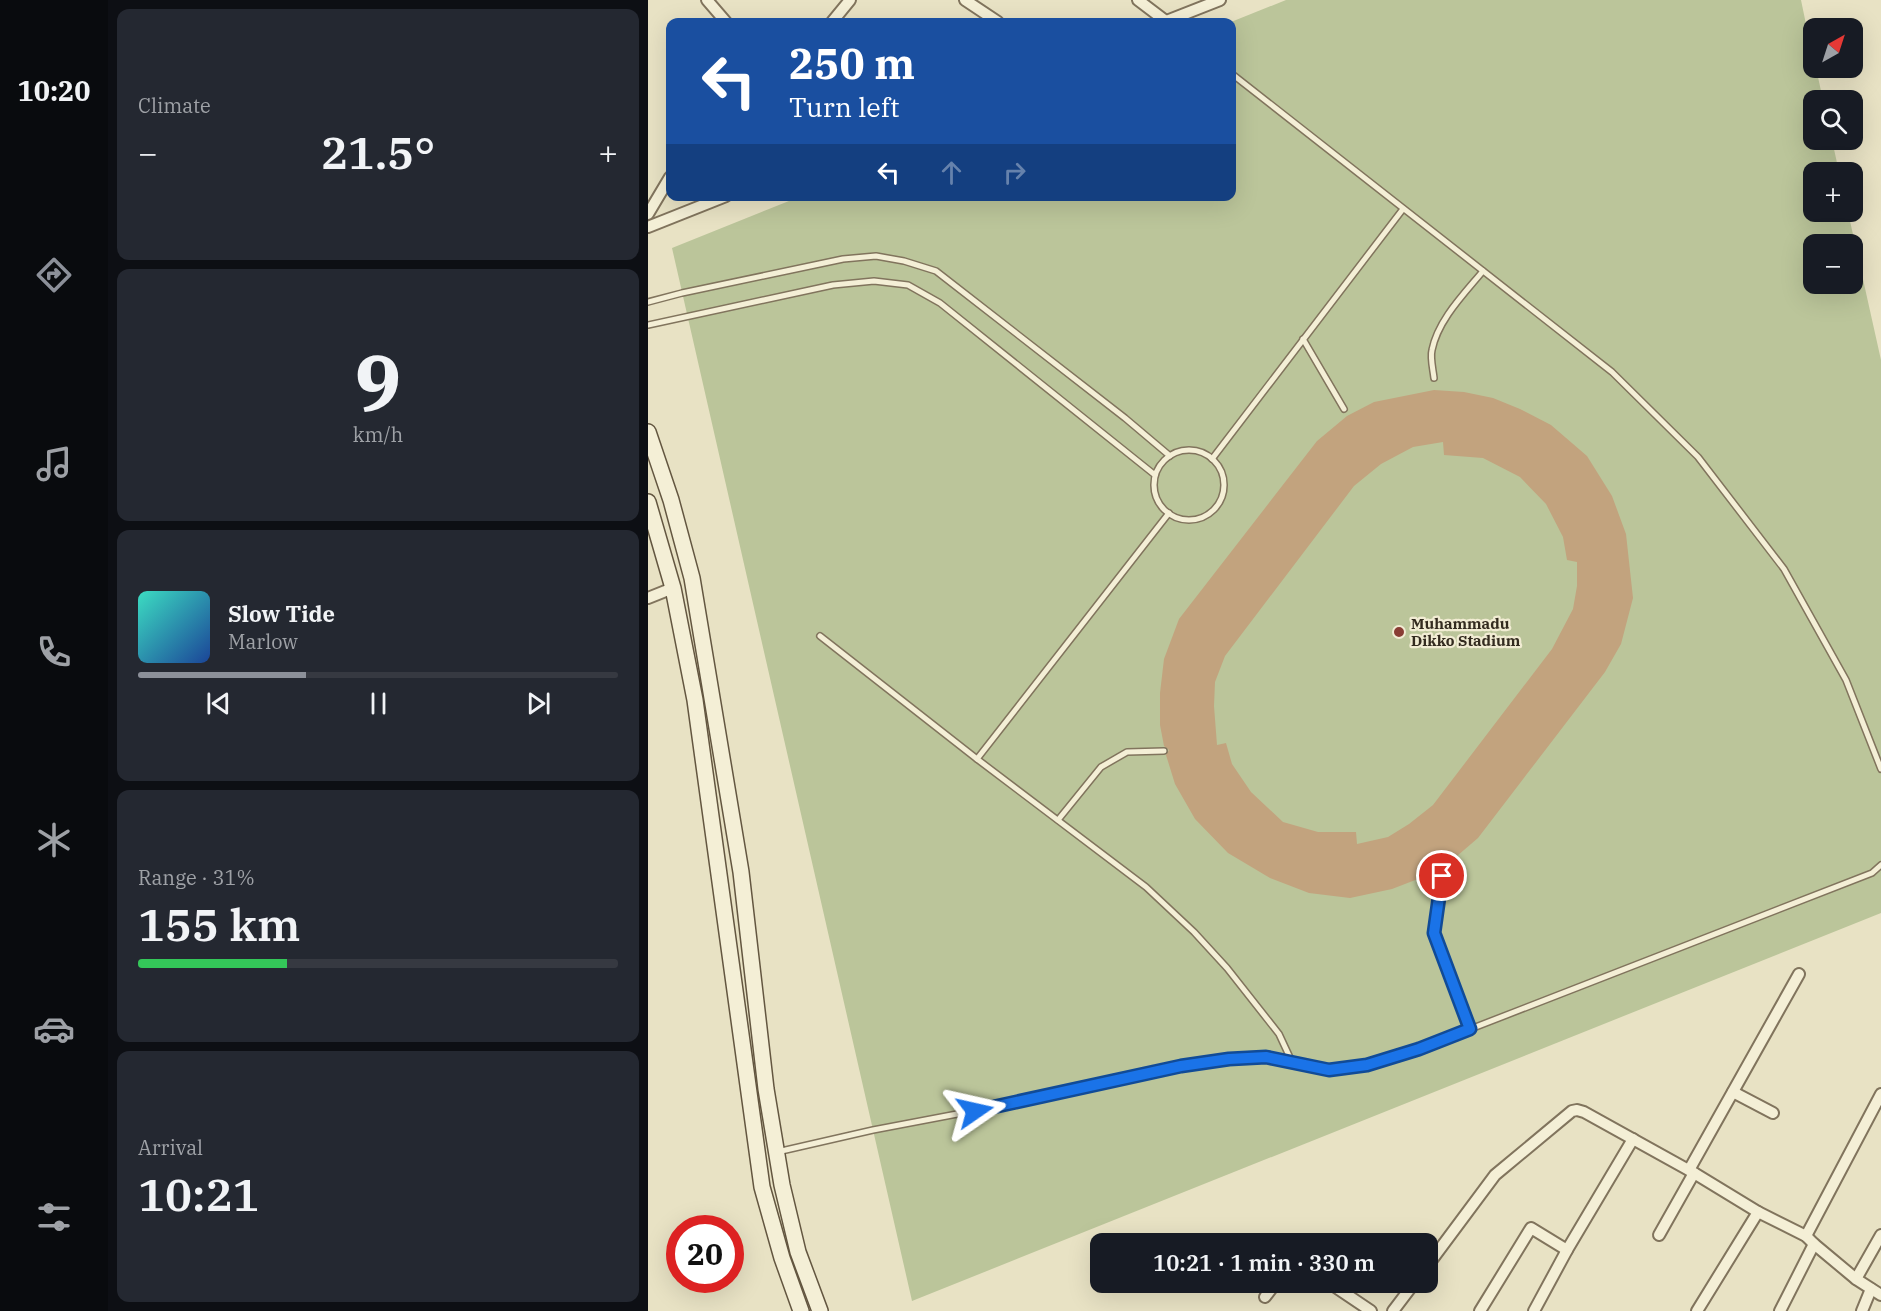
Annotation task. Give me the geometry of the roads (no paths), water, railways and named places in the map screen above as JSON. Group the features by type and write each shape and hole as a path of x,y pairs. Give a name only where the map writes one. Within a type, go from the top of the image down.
{"main road":[{"path":"648,432 671,500 692,578 741,872 766,1089 776,1152 798,1252 820,1311"},
{"path":"648,502 673,588 695,700 762,1187 782,1258 801,1311"}],"street":[{"path":"707,0 723,18"},
{"path":"835,18 850,0"},
{"path":"965,0 992,18"},
{"path":"1138,0 1161,18"},
{"path":"1176,18 1220,0"},
{"path":"648,214 666,184"},
{"path":"648,227 713,201"},
{"path":"648,598 673,588"},
{"path":"1659,1235 1733,1092 1799,974"},
{"path":"1733,1092 1773,1113"},
{"path":"1780,1311 1810,1240 1881,1094"},
{"path":"1438,1251 1495,1175 1572,1111 1577,1110 1692,1171 1758,1212 1810,1240 1856,1279 1876,1292 1862,1311"},
{"path":"1534,1311 1567,1250 1633,1139"},
{"path":"1697,1311 1758,1212"},
{"path":"1480,1311 1531,1228 1567,1250"},
{"path":"1856,1279 1881,1235"},
{"path":"1264,1297 1267,1293"},
{"path":"1344,1293 1371,1311"},
{"path":"1393,1311 1407,1293"}],"lane":[{"path":"1236,77 1612,372 1698,457 1784,569 1846,680 1881,769"},
{"path":"1212,459 1403,208"},
{"path":"648,302 843,259 876,256 904,261 936,271 1125,418 1170,456"},
{"path":"1434,378 1431,351 1439,330 1483,271"},
{"path":"648,326 833,285 874,281 908,285 940,303 1155,475"},
{"path":"1303,339 1344,409"},
{"path":"1186,450 1204,454 1212,459 1223,482 1223,491 1215,507 1202,517 1193,519 1185,519 1162,508 1155,492 1155,475 1161,464 1170,456 1186,450"},
{"path":"977,759 1169,513"},
{"path":"820,636 977,759 1146,886 1194,932 1227,968 1279,1034 1292,1062"},
{"path":"1058,820 1101,767 1127,752 1164,751"},
{"path":"776,1152 1181,1066 1229,1059 1266,1057 1329,1070 1367,1065 1419,1049 1872,873 1881,865"},
{"path":"1442,876 1434,933 1470,1029"}],"place":[{"name":"Muhammadu Dikko Stadium","path":"1399,632"}]}
